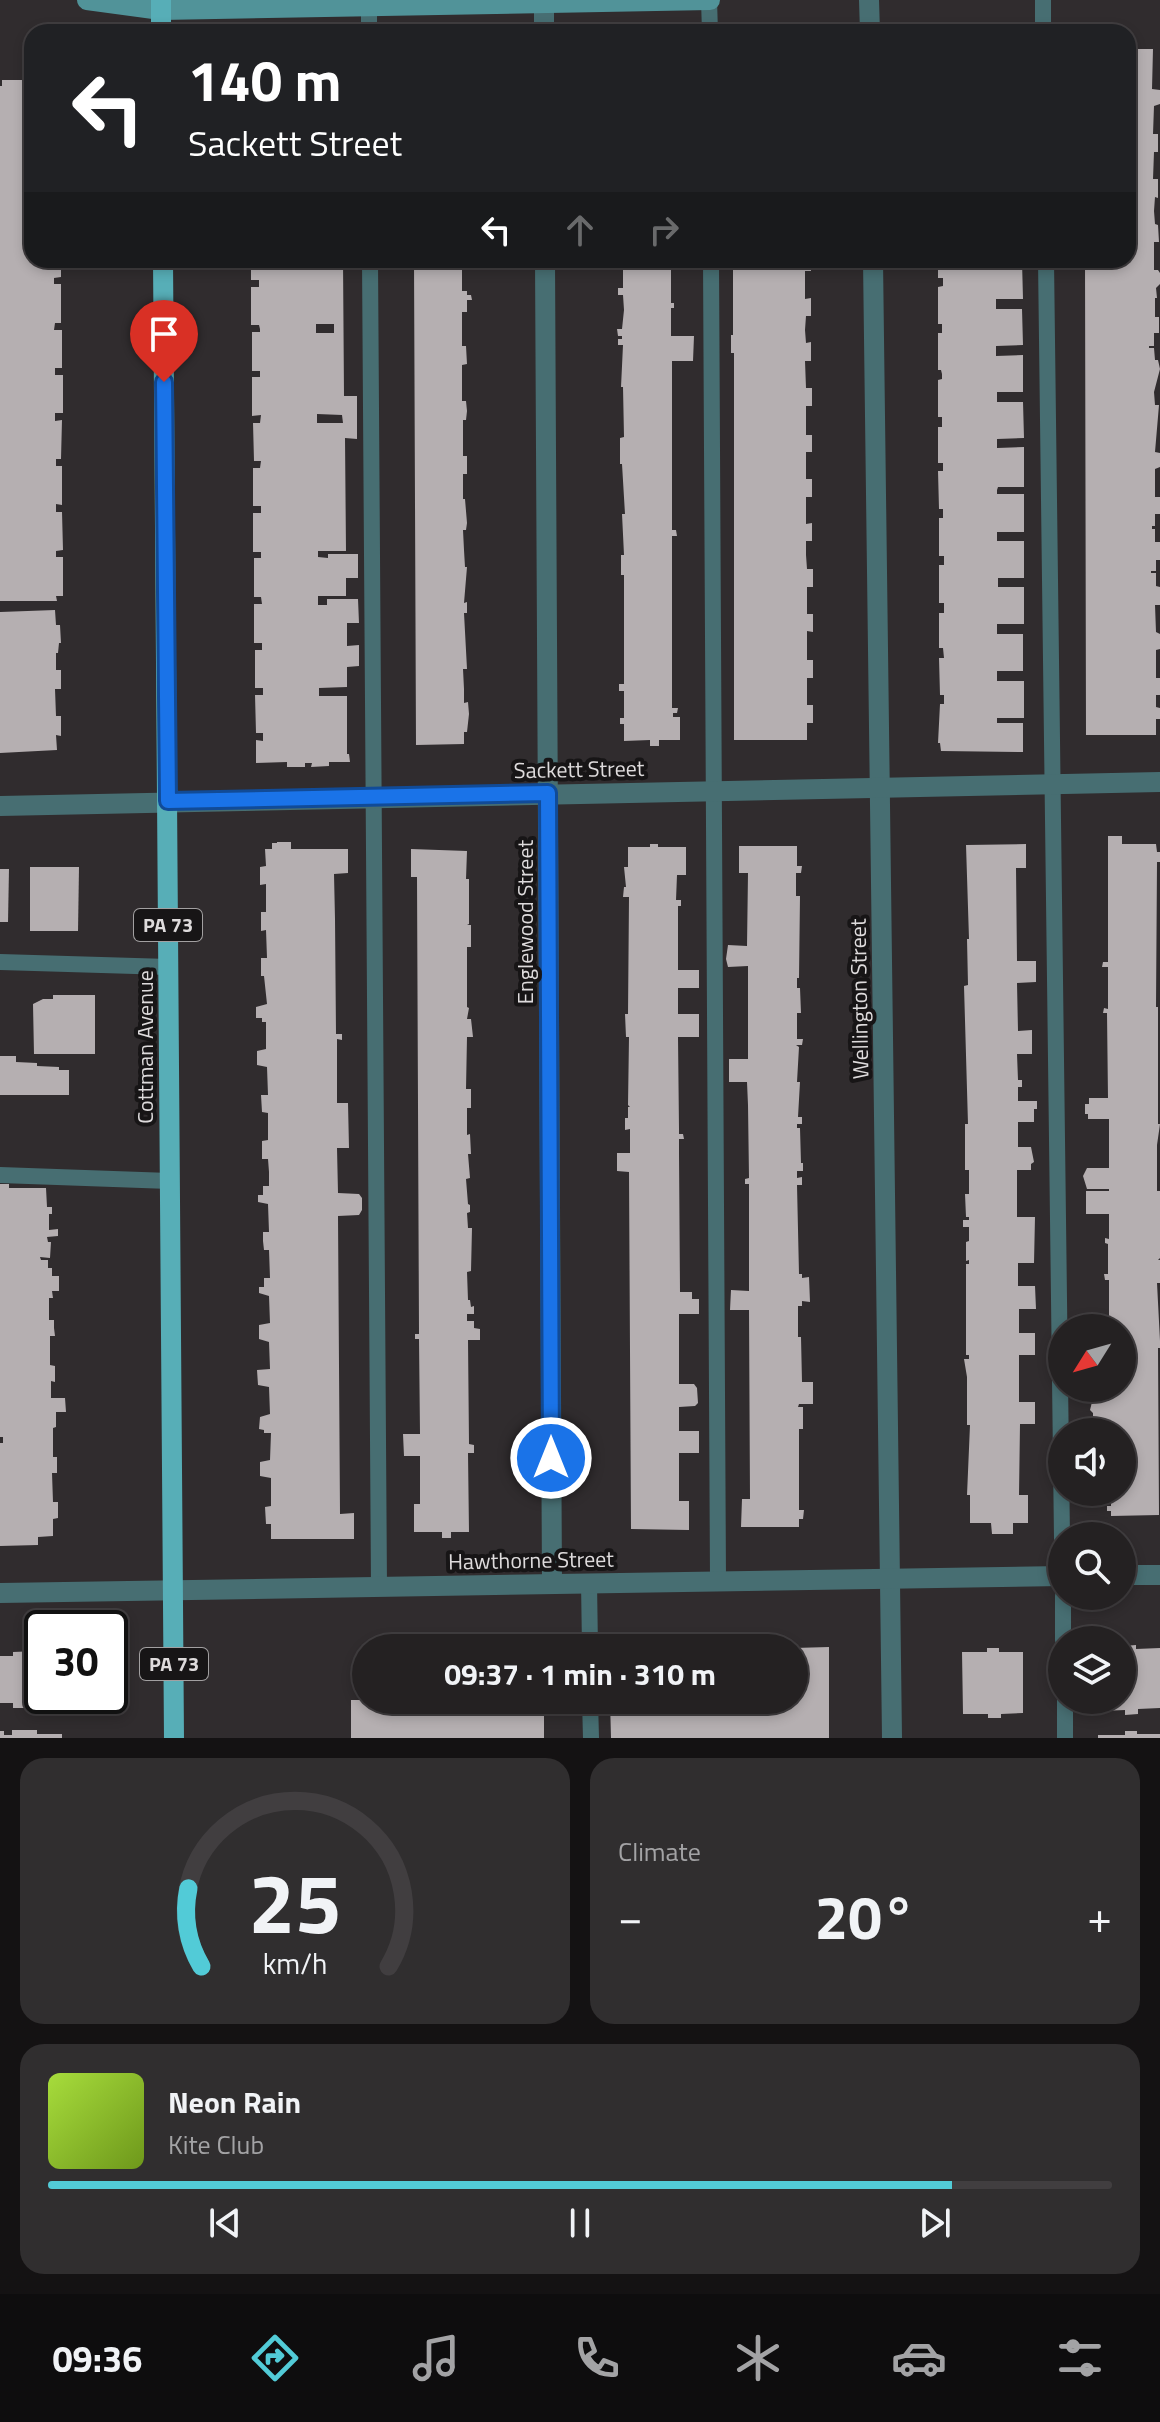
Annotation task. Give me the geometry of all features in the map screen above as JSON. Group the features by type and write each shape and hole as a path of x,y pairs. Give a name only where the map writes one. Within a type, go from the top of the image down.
{"main road":[{"name":"Cottman Avenue","path":"163,268 174,1738"}],"street":[{"path":"87,0 161,5 710,0"},
{"path":"869,0 870,24"},
{"path":"544,2 544,24"},
{"name":"Englewood Street","path":"545,268 552,1583"},
{"name":"Wellington Street","path":"873,268 892,1738"},
{"name":"Sackett Street","path":"0,806 1160,782"},
{"path":"1136,1575 1160,1575"},
{"name":"Hawthorne Street","path":"0,1593 1048,1576"}],"lane":[{"path":"710,0 710,24"},
{"path":"1043,0 1043,24"},
{"path":"369,3 369,24"},
{"path":"370,268 379,1587"},
{"path":"711,268 718,1580"},
{"path":"1046,268 1062,1522"},
{"path":"0,962 169,967"},
{"path":"0,1175 170,1181"},
{"path":"589,1582 590,1634"},
{"path":"590,1714 591,1738"},
{"path":"1065,1714 1065,1738"}],"building":[{"path":"1136,49 1153,49 1152,89 1160,90 1160,104 1154,106 1153,134 1158,134 1158,152 1154,152 1153,179 1158,179 1154,211 1159,242 1154,242 1154,270 1160,273 1160,284 1156,288 1155,298 1159,333 1154,333 1154,346 1149,348 1154,348 1160,369 1154,392 1155,405 1159,405 1155,452 1160,453 1160,467 1155,469 1155,497 1160,497 1160,514 1155,514 1152,529 1155,529 1155,542 1160,542 1160,560 1156,560 1156,571 1151,573 1156,573 1156,586 1160,587 1160,605 1155,605 1156,632 1160,634 1160,649 1156,650 1156,678 1160,678 1160,695 1156,695 1156,707 1160,708 1160,719 1156,719 1156,735 1086,735 1085,268 1136,268"},
{"path":"2,80 24,80 24,268 61,268 61,277 54,278 54,284 61,284 61,323 55,323 54,330 62,330 62,368 55,368 55,375 63,375 63,413 55,413 55,421 62,420 61,459 56,459 56,466 62,466 62,505 56,504 56,512 62,512 63,550 56,551 56,557 63,557 63,596 56,596 57,601 0,601"},
{"path":"251,268 343,268 344,396 357,396 357,439 345,438 346,551 318,551 318,557 358,554 358,578 346,578 346,596 318,596 318,605 327,605 327,599 358,599 359,623 347,623 347,646 359,645 359,666 347,667 347,687 319,688 319,696 347,696 347,754 350,762 329,762 329,766 311,767 312,763 305,763 305,767 287,767 287,762 256,763 256,740 263,741 263,733 256,733 255,695 263,695 263,688 255,688 255,650 262,650 262,643 254,643 254,604 262,604 261,597 254,597 254,558 261,558 261,552 253,552 253,513 261,513 261,506 253,506 253,468 260,468 261,461 254,461 253,423 260,423 261,415 252,416 252,377 260,377 260,371 252,371 252,332 260,332 260,329 259,325 251,325 251,287 259,287 259,280 251,280","holes":["316,324 334,324 334,333 316,333","317,414 342,415 343,423 317,423"]},
{"path":"414,268 462,268 462,291 467,291 472,300 467,300 467,312 462,312 462,346 466,346 467,364 462,365 462,401 466,401 467,411 466,420 463,420 463,456 467,456 467,474 463,474 463,499 467,523 466,530 463,530 467,567 464,603 467,602 467,613 464,613 467,669 463,669 464,703 468,702 469,714 464,744 416,745"},
{"path":"671,268 671,303 674,303 674,308 671,308 671,336 694,336 693,361 672,361 672,530 676,530 677,536 672,536 672,708 678,708 673,717 680,717 680,740 659,740 659,746 650,746 650,740 624,741 624,724 620,724 620,718 624,718 624,691 619,691 619,684 624,684 624,575 621,575 621,555 624,555 622,514 625,514 620,464 620,438 624,437 621,387 623,345 618,345 618,339 622,336 618,336 617,329 622,329 624,310 623,295 618,295 618,288 623,288 623,270 619,270"},
{"path":"733,268 811,268 811,271 805,271 805,299 811,298 811,316 806,316 805,330 806,343 811,342 811,361 805,361 806,388 812,388 812,406 806,406 806,435 812,435 812,452 806,452 806,479 812,479 812,497 806,497 806,524 812,523 812,541 806,541 806,555 807,569 813,569 813,587 807,587 807,614 813,614 813,632 807,631 807,660 813,660 813,678 807,678 807,705 813,705 813,723 807,723 807,740 734,740"},
{"path":"938,268 1022,268 1023,299 996,299 996,309 1022,309 1023,345 996,346 996,356 1023,355 1023,392 997,392 997,402 1023,402 1024,438 997,439 997,448 1024,447 1024,487 998,487 997,494 1024,494 1024,532 997,532 997,541 1024,541 1024,578 998,578 998,587 1024,587 1024,624 997,624 997,634 1023,634 1023,671 997,671 997,681 1024,681 1024,718 997,718 997,723 1023,723 1023,752 941,751 938,743 940,704 944,704 944,695 940,695 939,658 944,658 943,648 939,648 939,613 944,613 944,603 939,603 939,565 944,565 944,556 939,556 939,518 943,518 943,509 939,509 938,471 943,471 943,463 938,463 938,427 942,427 942,417 938,417 938,380 942,379 942,374 938,370 938,333 942,333 942,324 938,324 938,287 943,286 943,278 938,278"},
{"path":"55,610 61,643 56,653 56,670 61,670 61,689 55,689 56,716 61,716 61,736 56,735 57,750 0,753 0,612"},
{"path":"1108,836 1122,836 1122,844 1156,844 1157,852 1160,852 1160,862 1157,862 1156,1007 1160,1124 1157,1145 1157,1191 1160,1191 1160,1283 1157,1283 1160,1341 1159,1515 1111,1516 1111,1511 1107,1511 1107,1506 1136,1506 1136,1418 1093,1418 1090,1410 1092,1402 1136,1402 1136,1314 1109,1314 1109,1280 1105,1280 1104,1274 1108,1274 1108,1244 1105,1238 1109,1239 1109,1214 1086,1214 1086,1191 1109,1189 1087,1189 1083,1176 1087,1168 1109,1168 1109,1119 1088,1119 1088,1114 1085,1114 1085,1104 1089,1104 1089,1098 1108,1098 1107,1013 1103,1013 1104,1008 1108,1009 1108,967 1102,967 1103,962 1108,962"},
{"path":"291,842 291,849 348,849 348,873 334,874 336,1034 342,1034 342,1040 337,1039 337,1103 348,1103 349,1148 337,1148 338,1193 359,1194 362,1198 359,1215 338,1216 340,1514 354,1513 354,1539 271,1539 271,1524 266,1524 265,1507 271,1506 271,1478 260,1476 260,1462 270,1460 271,1433 259,1429 260,1417 270,1414 269,1387 258,1385 257,1370 270,1369 269,1342 259,1339 259,1325 270,1323 269,1296 259,1293 259,1287 264,1287 264,1278 270,1278 269,1250 264,1250 263,1241 263,1232 269,1232 268,1204 258,1202 258,1195 263,1195 263,1186 269,1186 268,1159 262,1159 262,1141 268,1140 268,1113 262,1112 261,1095 268,1095 267,1067 257,1065 257,1051 266,1049 266,1022 256,1018 256,1007 267,1004 264,976 261,976 261,958 267,958 266,930 261,931 261,912 266,912 266,884 260,885 260,867 266,866 265,849 272,849 272,843"},
{"path":"650,844 686,847 686,875 677,875 676,900 681,900 681,906 678,906 678,970 699,970 699,988 678,988 678,1014 699,1014 699,1037 678,1037 679,1134 683,1134 684,1139 679,1139 680,1292 692,1292 692,1299 699,1299 699,1314 679,1314 679,1384 694,1384 698,1403 679,1407 679,1431 699,1431 699,1453 679,1453 679,1501 689,1501 689,1530 631,1529 629,1172 617,1171 617,1153 630,1153 630,1129 625,1130 625,1118 628,1118 630,1107 629,1037 626,1037 625,1014 628,1014 629,897 623,897 628,847 650,847"},
{"path":"1026,844 1026,868 1016,868 1017,961 1036,961 1036,982 1017,983 1018,1031 1032,1030 1032,1054 1017,1054 1018,1080 1022,1080 1022,1087 1018,1087 1018,1101 1037,1101 1037,1109 1034,1109 1034,1122 1018,1122 1018,1147 1031,1147 1034,1162 1031,1170 1017,1170 1017,1217 1035,1217 1034,1263 1018,1263 1018,1286 1035,1286 1036,1309 1019,1309 1019,1333 1035,1333 1035,1355 1019,1355 1019,1402 1035,1402 1035,1424 1020,1424 1019,1495 1028,1495 1028,1523 1013,1523 1013,1534 992,1534 991,1523 970,1523 970,1495 967,1495 970,1425 967,1425 964,1359 969,1359 966,1355 966,1264 969,1260 966,1261 966,1242 969,1241 969,1227 963,1227 963,1220 969,1220 966,1217 965,1194 969,1194 969,1170 965,1170 965,1124 968,1124 964,986 968,985 969,939 966,845"},
{"path":"739,846 797,846 797,866 802,866 801,873 796,873 796,896 800,896 797,988 800,988 801,1013 797,1013 797,1039 803,1039 802,1045 796,1045 799,1047 797,1082 800,1082 798,1117 802,1117 802,1124 797,1124 797,1128 800,1128 803,1163 803,1171 797,1171 797,1178 802,1177 802,1185 797,1185 799,1274 802,1278 809,1277 810,1302 802,1301 802,1306 798,1306 798,1337 801,1337 802,1382 813,1382 813,1404 799,1404 798,1407 803,1407 803,1429 799,1429 799,1510 804,1510 799,1527 741,1527 742,1499 750,1499 749,1310 730,1310 731,1290 749,1291 749,1184 745,1184 745,1179 749,1178 748,1105 747,1082 729,1082 729,1059 748,1059 748,966 728,967 726,959 728,945 747,946 748,873 739,873"},
{"path":"411,849 467,851 466,879 469,879 467,925 471,925 471,947 467,947 467,1019 471,1019 473,1037 467,1037 466,1089 471,1089 471,1108 467,1108 467,1135 470,1134 471,1154 468,1154 470,1178 466,1179 470,1205 468,1228 472,1228 471,1271 467,1272 468,1300 471,1307 474,1306 474,1314 467,1314 467,1321 474,1321 474,1328 480,1329 480,1340 468,1340 469,1444 474,1445 474,1453 468,1453 469,1532 451,1532 451,1538 442,1538 442,1532 414,1532 414,1504 420,1504 420,1456 404,1456 403,1434 420,1434 419,1339 415,1339 415,1334 419,1334 417,877 411,877"},
{"path":"30,867 79,867 78,931 30,931"},
{"path":"0,869 9,869 8,922 0,922"},
{"path":"53,995 95,995 95,1054 34,1054 33,1004 43,999 53,999"},
{"path":"0,1056 16,1056 16,1062 69,1070 69,1095 0,1095"},
{"path":"0,1184 9,1184 9,1188 46,1188 47,1207 52,1207 49,1230 58,1229 58,1236 47,1237 51,1242 50,1258 40,1257 41,1260 48,1260 52,1276 59,1276 59,1291 52,1291 53,1298 49,1298 49,1320 54,1320 55,1336 50,1336 50,1365 55,1366 51,1398 65,1398 66,1412 56,1412 56,1427 53,1428 53,1457 57,1457 57,1473 52,1473 53,1502 58,1502 58,1518 53,1519 53,1536 38,1537 38,1545 0,1546 0,1443 3,1443 3,1437 0,1437"},
{"path":"829,1647 829,1738 611,1738 610,1714 808,1714 808,1648"},
{"path":"987,1648 999,1648 999,1652 1023,1652 1023,1713 1001,1714 1001,1718 988,1718 988,1714 963,1714 962,1652 987,1652"},
{"path":"1160,1648 1160,1708 1138,1709 1138,1714 1125,1715 1136,1714 1136,1649"},
{"path":"13,1652 24,1652 24,1708 13,1708 13,1703 0,1703 0,1656 13,1656"},
{"path":"351,1700 352,1714 544,1714 544,1738 351,1738"},
{"path":"12,1730 62,1734 62,1738 0,1738 0,1731 4,1731 4,1735 12,1735"},
{"path":"1125,1731 1160,1734 1160,1738 1098,1738 1098,1735 1125,1735"}],"route":[{"path":"164,382 168,801 548,793 551,1458"}]}
